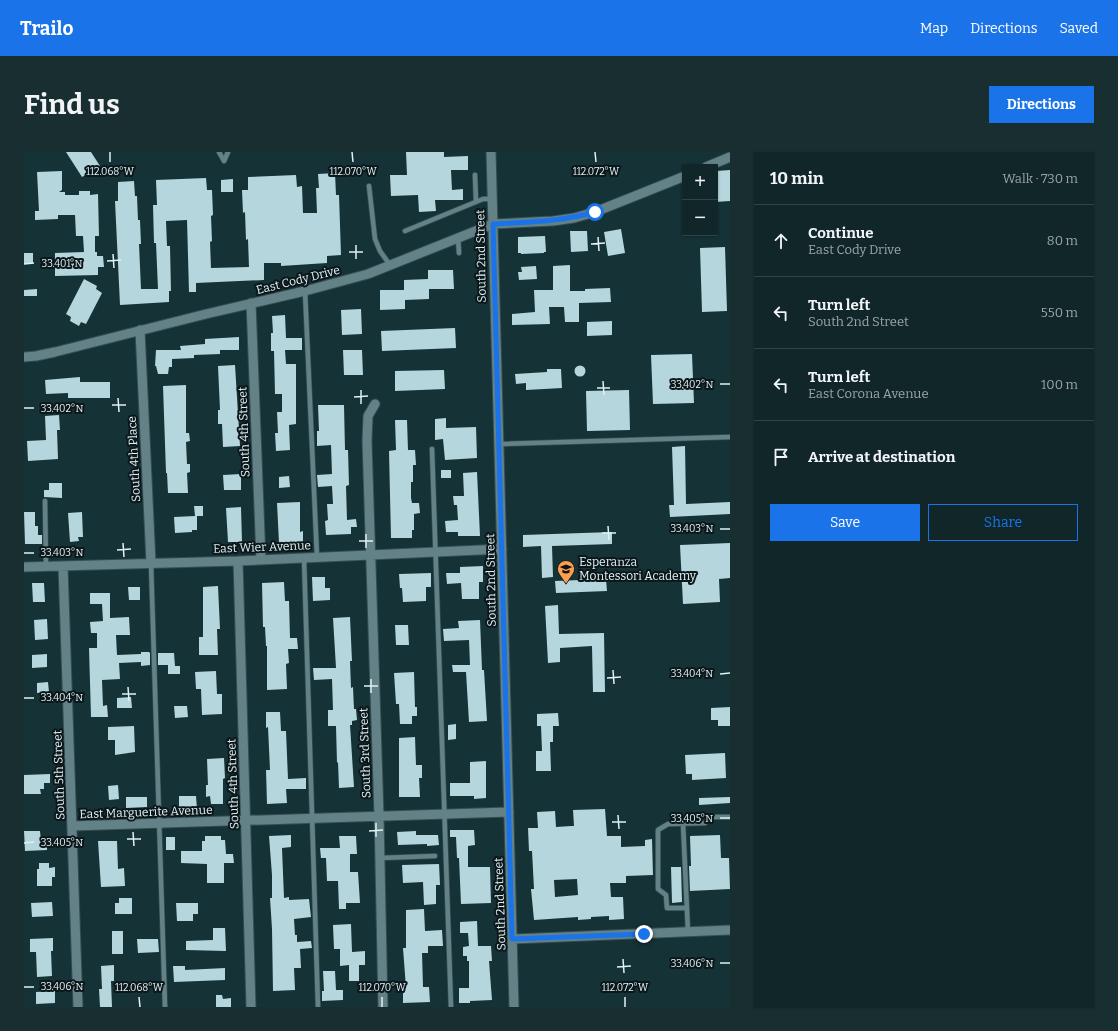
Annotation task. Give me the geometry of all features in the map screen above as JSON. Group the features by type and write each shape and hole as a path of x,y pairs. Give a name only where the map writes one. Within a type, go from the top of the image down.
{"street":[{"name":"South 2nd Street","path":"491,152 514,1007"},
{"path":"713,164 730,157"},
{"name":"East Cody Drive","path":"24,357 55,352 140,330 305,291 368,274 493,224 553,221 574,218 622,202 682,177"},
{"name":"South 4th Street","path":"252,303 260,560"},
{"name":"South 4th Place","path":"140,330 151,563"},
{"name":"South 3rd Street","path":"375,404 368,416 367,441 379,816 383,1007"},
{"name":"East Wier Avenue","path":"24,567 238,561 502,549"},
{"name":"South 4th Street","path":"238,561 251,1007"},
{"name":"South 5th Street","path":"63,566 78,1007"},
{"name":"East Marguerite Avenue","path":"72,826 509,812"},
{"path":"512,939 730,930"}],"lane":[{"path":"219,152 224,161 228,152"},
{"path":"475,175 476,202"},
{"path":"369,186 375,239 380,251 390,265"},
{"path":"405,231 483,199 492,199"},
{"path":"458,238 459,253"},
{"path":"305,291 317,557"},
{"path":"499,444 730,437"},
{"path":"432,449 451,1007"},
{"path":"45,501 46,566"},
{"path":"304,558 318,1007"},
{"path":"151,563 165,1007"},
{"path":"687,908 667,908 666,895 658,889 658,830 668,824 705,823 710,818 730,817"},
{"path":"683,823 688,932"},
{"path":"380,858 435,856"}],"building":[{"path":"66,152 91,152 100,166 82,177"},
{"path":"406,152 444,152 444,157 468,156 468,170 451,170 452,190 463,189 463,200 435,200 436,211 419,212 418,195 391,196 390,175 407,175"},
{"path":"730,170 730,201 718,202 718,171"},
{"path":"62,171 62,190 59,192 65,192 65,195 79,195 79,191 90,191 90,195 98,194 99,236 95,236 95,252 97,252 97,256 103,256 104,267 98,267 98,275 55,276 55,253 84,252 83,236 76,236 75,215 58,215 58,219 35,220 35,211 39,211 37,172"},
{"path":"335,173 336,195 339,195 341,255 327,256 327,263 281,266 281,263 264,263 264,280 196,283 196,292 189,292 187,220 166,221 167,246 170,246 171,291 169,291 169,302 120,305 115,201 118,201 118,182 134,181 135,196 137,196 138,220 140,220 141,244 139,244 141,289 158,289 156,243 154,243 153,205 157,205 156,180 206,178 207,190 212,190 212,241 210,242 211,268 249,267 248,239 246,240 245,212 243,213 242,190 248,190 248,177 296,175 297,187 302,186 303,213 317,213 316,188 319,188 318,174"},
{"path":"233,179 233,192 221,192 221,180"},
{"path":"621,229 625,253 608,256 604,232"},
{"path":"570,231 587,231 588,251 571,252"},
{"path":"545,236 546,252 518,253 518,237"},
{"path":"725,247 727,311 702,312 700,248"},
{"path":"24,253 33,253 33,263 24,264"},
{"path":"570,265 570,291 610,288 611,302 579,303 579,322 565,322 564,307 549,307 550,324 512,325 512,314 535,312 534,290 553,290 553,266"},
{"path":"536,266 537,279 519,280 518,272 522,272 521,267"},
{"path":"428,270 453,270 454,289 429,289 429,299 405,300 405,309 380,310 380,290 404,290 404,280 428,279"},
{"path":"84,279 97,286 96,289 102,293 86,324 81,322 79,326 70,321 71,317 66,314"},
{"path":"37,289 37,296 24,296 24,290"},
{"path":"361,309 362,334 342,335 341,310"},
{"path":"285,315 286,338 302,338 302,350 285,350 286,364 296,364 296,424 289,425 290,450 276,451 275,433 278,433 277,412 282,412 282,394 275,394 274,351 271,351 271,333 273,333 272,316"},
{"path":"612,321 612,335 587,336 587,322"},
{"path":"455,328 456,348 382,351 381,331"},
{"path":"239,337 239,350 220,350 220,354 194,355 194,358 172,359 172,367 169,367 168,374 158,374 155,366 156,350 181,350 180,346 205,344 205,339"},
{"path":"343,350 362,350 363,375 344,375"},
{"path":"692,354 694,403 653,404 651,355"},
{"path":"235,365 240,446 223,447 222,424 218,424 218,410 220,410 218,366"},
{"path":"580,365 584,367 586,371 584,375 580,377 576,375 574,371 576,367"},
{"path":"547,369 561,369 562,388 526,390 526,383 516,384 515,374 547,372"},
{"path":"444,370 445,389 395,391 395,371"},
{"path":"80,377 80,382 110,382 110,398 68,398 68,393 46,394 45,380"},
{"path":"186,385 186,433 189,433 190,441 186,442 187,464 190,464 190,472 187,473 188,493 168,493 163,386"},
{"path":"629,390 630,430 587,431 586,391"},
{"path":"318,405 344,405 345,450 348,450 349,485 346,486 347,520 356,519 357,527 351,527 351,534 326,535 325,521 328,520 327,504 333,504 332,486 318,487 317,475 332,474 331,445 317,446 317,431 319,431"},
{"path":"59,415 60,430 57,430 58,459 28,461 27,441 46,440 45,416"},
{"path":"446,418 446,428 476,427 477,458 445,460 443,439 435,440 435,419"},
{"path":"395,420 407,420 408,450 415,450 416,465 413,465 411,498 412,503 419,503 420,513 414,514 414,530 412,530 412,538 391,538 389,451 396,450"},
{"path":"685,446 686,504 730,502 730,514 670,517 669,505 674,505 672,447"},
{"path":"441,470 451,470 451,478 441,478"},
{"path":"477,472 480,536 458,536 458,532 446,532 445,521 458,520 457,505 454,505 453,496 464,496 463,473"},
{"path":"241,474 241,490 224,490 223,475"},
{"path":"289,476 290,487 279,488 279,477"},
{"path":"49,483 62,483 62,498 44,497 44,490 49,490"},
{"path":"300,502 300,532 303,531 303,542 279,543 277,503"},
{"path":"194,506 203,506 203,516 197,516 197,530 192,530 192,532 175,533 174,517 195,516"},
{"path":"241,507 242,542 228,542 226,508"},
{"path":"24,512 35,512 35,526 38,526 38,535 42,535 42,544 25,544"},
{"path":"82,512 83,537 78,537 79,541 70,542 68,513"},
{"path":"612,532 612,544 552,546 553,577 542,578 541,546 523,547 523,535"},
{"path":"730,543 730,578 719,579 720,602 683,604 680,545"},
{"path":"483,566 483,582 479,582 479,599 462,599 461,583 447,584 446,573 460,573 460,567"},
{"path":"431,573 431,587 426,587 426,601 403,602 399,574"},
{"path":"312,577 325,577 325,588 330,588 330,600 313,601"},
{"path":"606,579 607,591 556,593 555,581"},
{"path":"284,582 285,601 289,601 290,638 297,638 298,649 288,649 289,663 286,664 287,689 267,690 267,646 265,627 263,627 262,583"},
{"path":"32,583 44,583 45,602 33,602"},
{"path":"218,586 220,629 217,629 218,655 199,655 199,637 203,637 203,587"},
{"path":"128,587 140,587 140,600 129,600"},
{"path":"90,593 110,593 110,618 129,617 130,635 116,635 117,655 141,654 141,652 150,653 150,665 141,666 141,662 119,663 120,679 102,680 103,706 107,705 108,717 91,717 89,648 97,648 97,633 91,633 90,622 103,621 102,604 90,604"},
{"path":"558,605 559,634 604,633 605,692 593,692 592,646 560,648 560,662 548,663 545,606"},
{"path":"350,617 352,661 350,661 351,688 353,687 354,709 356,709 357,720 352,721 352,725 350,725 354,787 339,788 336,726 328,726 328,710 333,710 332,679 314,680 313,668 336,668 333,618"},
{"path":"47,619 48,639 35,640 34,620"},
{"path":"480,620 482,670 484,670 487,721 469,722 466,672 453,672 452,665 470,665 469,640 444,641 443,629 459,628 458,621"},
{"path":"395,625 408,625 409,645 396,645"},
{"path":"158,653 174,653 175,666 180,666 180,674 168,674 168,665 158,665"},
{"path":"47,654 47,667 32,668 32,655"},
{"path":"216,671 217,694 222,694 222,714 202,715 201,689 196,689 195,672"},
{"path":"414,672 415,707 417,707 417,716 412,716 412,724 400,724 399,704 396,704 394,673"},
{"path":"48,682 49,692 37,693 37,683"},
{"path":"131,697 132,708 117,708 117,698"},
{"path":"174,706 187,706 188,717 175,718"},
{"path":"730,707 730,726 718,726 718,720 711,720 711,708"},
{"path":"266,712 280,712 281,731 286,731 288,779 306,778 306,789 286,789 287,803 267,804 266,770 270,770"},
{"path":"558,713 559,726 553,726 553,742 550,742 551,771 536,771 536,751 542,751 541,726 537,726 537,714"},
{"path":"456,724 456,739 448,740 448,725"},
{"path":"134,726 135,752 115,755 115,740 108,740 108,727"},
{"path":"415,737 416,765 422,765 422,778 419,778 420,797 399,797 399,738"},
{"path":"725,753 726,778 692,780 692,774 686,774 685,755"},
{"path":"224,758 225,778 223,779 223,804 211,804 210,796 206,797 206,785 208,785 207,759"},
{"path":"486,761 486,798 474,799 474,796 450,796 450,783 470,783 470,762"},
{"path":"50,774 50,783 44,783 44,789 40,789 41,794 24,794 24,775"},
{"path":"118,785 119,799 109,800 108,786"},
{"path":"179,796 196,796 197,809 179,809"},
{"path":"126,797 147,797 147,807 126,808"},
{"path":"730,797 730,803 699,805 699,798"},
{"path":"605,809 607,836 621,836 621,847 645,846 645,840 652,839 653,875 626,876 626,883 610,883 611,897 623,897 624,919 609,920 609,916 591,917 591,919 578,920 578,917 534,920 531,889 534,889 532,851 529,851 528,828 538,828 537,812 555,811 556,827 574,826 573,810","holes":["577,879 578,895 555,897 554,880"]},
{"path":"450,830 474,830 475,845 468,846 468,867 490,867 491,903 461,904 459,858 457,858 456,837 450,837"},
{"path":"24,831 40,831 41,841 47,840 47,850 25,851"},
{"path":"416,831 416,835 438,835 439,845 398,845 397,832"},
{"path":"291,835 291,847 282,848 284,898 289,897 289,900 309,899 311,917 294,919 297,942 311,941 312,948 300,949 301,968 294,968 295,990 273,991 270,898 272,898 272,875 269,836"},
{"path":"720,835 721,858 729,858 730,889 690,891 690,836"},
{"path":"205,836 221,836 221,840 225,840 226,854 233,854 234,863 224,863 224,883 207,883 207,864 181,863 181,851 202,851 202,841 205,841"},
{"path":"339,836 356,836 357,854 350,854 350,872 358,872 360,903 346,903 346,909 339,909 338,881 327,881 326,858 321,858 320,848 340,848"},
{"path":"166,837 175,837 175,850 166,850"},
{"path":"98,841 117,841 118,869 124,868 125,886 101,887"},
{"path":"39,863 49,863 49,868 55,867 55,877 52,877 52,886 37,886 37,869 39,869"},
{"path":"439,864 440,885 436,885 436,904 424,905 423,882 403,883 402,865"},
{"path":"671,867 681,867 682,902 672,903"},
{"path":"119,898 132,898 132,914 115,914 115,903 119,903"},
{"path":"52,902 53,916 32,917 31,903"},
{"path":"176,903 198,903 198,914 193,914 193,921 177,921"},
{"path":"424,909 425,931 442,930 443,946 428,946 428,953 422,953 423,987 429,987 430,1002 403,1003 403,988 406,988 403,948 406,948 406,910"},
{"path":"477,921 478,946 491,946 492,961 489,961 492,1000 459,1003 459,988 469,988 469,961 467,961 467,956 463,956 463,947 469,946 468,933 460,933 460,922"},
{"path":"351,924 352,952 365,951 365,965 359,965 359,981 349,981 349,965 340,966 340,949 334,949 333,925"},
{"path":"213,928 225,928 226,951 186,950 186,941 213,940"},
{"path":"112,931 123,931 123,954 112,954"},
{"path":"53,938 53,951 51,951 52,976 37,977 36,952 30,952 30,939"},
{"path":"137,939 158,939 159,952 138,953"},
{"path":"114,965 114,981 111,981 112,1007 100,1007 99,989 102,989 101,966"},
{"path":"173,966 185,966 185,970 225,968 225,980 174,982"},
{"path":"323,971 335,971 336,990 343,990 343,1000 322,1001 322,991 324,991"},
{"path":"55,991 55,1003 36,1004 36,992"},
{"path":"216,995 222,995 223,999 231,998 231,1007 216,1007"}],"place":[{"name":"Esperanza Montessori Academy","path":"566,584"}],"route":[{"path":"595,212 574,218 553,221 493,224 494,314 512,939 644,934"}]}
